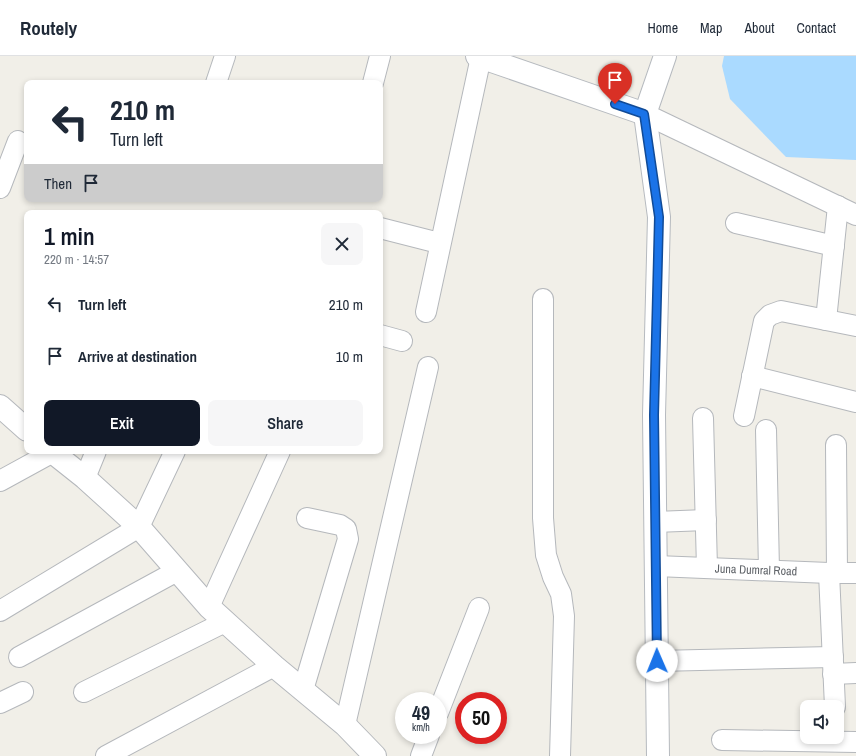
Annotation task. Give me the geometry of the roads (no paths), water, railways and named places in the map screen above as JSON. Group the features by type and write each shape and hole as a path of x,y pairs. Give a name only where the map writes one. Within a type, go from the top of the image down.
{"main road":[{"path":"481,56 644,114"},
{"path":"658,756 654,415 659,217 644,114 665,56"},
{"path":"0,406 24,427"},
{"path":"55,454 85,478 138,527 209,607 225,622 274,666 345,725 369,755"}],"street":[{"path":"217,80 225,56"},
{"path":"374,80 380,56"},
{"path":"426,312 481,56"},
{"path":"644,114 856,215"},
{"path":"0,188 18,141"},
{"path":"826,320 838,206"},
{"path":"736,223 834,246"},
{"path":"383,229 431,241"},
{"path":"543,299 543,518 546,555 561,594 564,616 560,756"},
{"path":"744,416 764,321 770,315 781,311 856,326"},
{"path":"383,336 402,341"},
{"path":"345,725 428,367"},
{"path":"752,376 856,402"},
{"path":"703,418 707,568"},
{"path":"766,430 769,570"},
{"path":"835,700 833,666 841,573 836,445"},
{"path":"0,481 48,454"},
{"path":"85,478 95,454"},
{"path":"0,610 138,527 174,454"},
{"path":"209,607 279,454"},
{"path":"302,690 348,539 346,529 340,525 307,518"},
{"path":"655,522 706,520"},
{"name":"Juna Dumral Road","path":"656,566 841,573"},
{"path":"19,657 177,571"},
{"path":"446,692 479,608"},
{"path":"84,692 225,622"},
{"path":"657,661 833,666 856,673"},
{"path":"106,756 274,666"},
{"path":"0,703 22,692"},
{"path":"722,740 836,745 856,742"},
{"path":"421,756 426,744"}],"water":[{"path":"724,56 856,56 856,160 786,157 730,99 722,66"}]}
